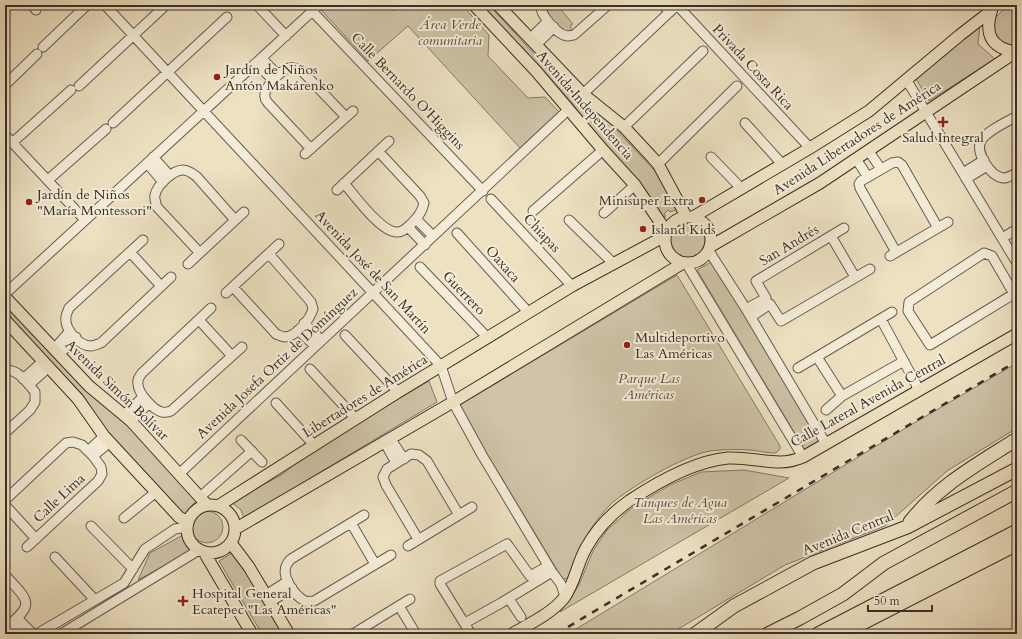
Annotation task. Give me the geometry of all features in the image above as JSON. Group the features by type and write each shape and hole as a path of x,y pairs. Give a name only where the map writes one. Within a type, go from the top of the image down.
{"highway":[{"path":"907,527 934,495 948,484 1017,439"},
{"name":"Avenida Central","path":"695,634 734,606 813,563 907,527 1017,470"},
{"path":"768,634 843,594 884,564 1017,492"},
{"path":"818,634 1017,531"},
{"path":"841,634 1017,544"}],"main road":[{"name":"Avenida Independencia","path":"474,5 536,71 603,150 635,185 666,233"},
{"name":"Avenida Independencia","path":"498,5 583,94 624,127 658,164 689,217"},
{"name":"Avenida Libertadores de América","path":"689,217 810,148 869,111 992,8"},
{"path":"992,8 988,32 991,39 1002,49 1016,51"},
{"name":"Avenida Libertadores de América","path":"710,248 820,182 1016,51"},
{"path":"235,529 453,402 684,263 700,261 710,248 712,235 710,230 703,222 689,217 678,219 671,224 666,233 666,247 668,253 684,263"},
{"path":"529,313 572,286 666,233"},
{"name":"Avenida Simón Bolívar","path":"5,296 89,386 128,418 179,474 208,502"},
{"name":"Libertadores de América","path":"208,502 314,444 529,313"},
{"path":"5,320 78,399 107,439 187,524"},
{"name":"Calle Lateral Avenida Central","path":"512,634 558,605 565,597 572,584 586,549 598,530 628,502 661,482 698,464 715,460 747,458 780,462 803,457 1017,334"},
{"path":"201,551 213,553 222,551 230,543 234,536 234,521 230,514 225,509 208,502 195,510 187,524 189,540 201,551 252,634"},
{"path":"230,543 249,568 290,634"}],"street":[{"path":"43,47 87,5"},
{"name":"Avenida José de San Martín","path":"105,5 441,366 453,402 482,455 550,569 561,584 565,597"},
{"path":"12,143 166,5"},
{"path":"257,5 286,36"},
{"path":"540,5 541,11 551,24 567,36 574,35 602,7"},
{"path":"663,5 670,12"},
{"path":"583,94 677,5"},
{"name":"Privada Costa Rica","path":"677,5 810,148"},
{"path":"5,296 85,220 316,8"},
{"name":"Calle Bernardo O'Higgins","path":"316,8 483,191"},
{"path":"48,180 227,17"},
{"path":"533,42 551,24"},
{"path":"624,127 703,51"},
{"path":"5,85 37,54"},
{"path":"259,61 276,77"},
{"path":"346,117 302,71 295,68 289,68 276,77 266,89 265,97 268,103 308,152 353,111"},
{"path":"906,79 1017,263"},
{"path":"658,164 737,86"},
{"name":"Avenida Josefa Ortiz de Domínguez","path":"179,474 569,109"},
{"path":"1017,117 986,135 982,140 979,150 995,175 1002,178 1009,177 1017,173"},
{"path":"746,123 782,164"},
{"path":"5,135 85,220"},
{"path":"378,152 420,196 424,203 422,212 400,232 391,232 382,226 340,186 389,142"},
{"path":"533,211 603,150"},
{"path":"868,150 881,169"},
{"path":"711,157 741,188"},
{"path":"856,158 868,177"},
{"path":"150,160 167,179"},
{"path":"938,228 902,165 898,162 892,162 861,181 859,184 893,254 938,228 948,222"},
{"path":"964,176 986,163"},
{"path":"200,253 157,207 155,200 156,190 167,179 182,170 190,172 197,177 235,220"},
{"path":"604,213 635,185"},
{"name":"Chiapas","path":"490,199 572,286"},
{"path":"188,264 244,212"},
{"path":"416,219 433,236"},
{"path":"570,220 613,264"},
{"path":"408,226 425,245"},
{"name":"San Andrés","path":"748,313 766,298 756,281 844,228"},
{"path":"1002,238 1017,229"},
{"name":"Oaxaca","path":"457,233 529,313"},
{"name":"San Andrés","path":"832,236 855,278"},
{"path":"143,240 70,308 66,315 66,320 73,334 88,345 92,346 101,343 171,276"},
{"path":"268,254 311,302 313,308 311,316 290,336 283,337 276,334 229,290 268,254 279,244"},
{"path":"710,248 826,444"},
{"path":"130,252 161,286"},
{"path":"984,253 992,256 1015,293 930,344 908,311 910,302 984,253"},
{"path":"684,263 803,457"},
{"name":"Guerrero","path":"420,267 488,338"},
{"path":"748,313 770,304 781,321 870,269"},
{"path":"211,308 142,373 138,380 138,386 146,400 162,412 171,412 242,347"},
{"path":"798,368 892,312"},
{"path":"881,319 916,384 918,391"},
{"path":"199,320 232,356"},
{"path":"301,326 318,343"},
{"path":"56,352 73,334"},
{"path":"345,335 398,392"},
{"path":"817,357 842,396"},
{"path":"826,410 842,396 904,361"},
{"path":"26,382 46,364"},
{"path":"310,369 356,419"},
{"path":"5,370 15,371 35,392 35,402 30,410 5,433"},
{"path":"128,418 146,400"},
{"path":"276,403 314,444"},
{"path":"5,500 66,443 73,442 82,445 91,454 107,439"},
{"path":"241,440 262,462"},
{"path":"387,440 400,461"},
{"path":"208,502 252,451"},
{"name":"Calle Lima","path":"27,547 98,481 102,474 101,466 91,454"},
{"path":"418,539 386,485 383,477 387,469 400,461 412,454 419,455 427,461 458,515"},
{"path":"124,518 156,492"},
{"name":"Calle Lima","path":"5,505 36,539"},
{"path":"408,546 472,507"},
{"path":"364,515 291,560 286,565 285,572 290,585 303,600 307,602 314,601 391,554"},
{"path":"351,523 375,564"},
{"path":"37,634 124,583 145,549 175,529 187,524"},
{"path":"92,526 133,569"},
{"path":"430,587 507,544 530,576 550,569"},
{"path":"61,634 201,551"},
{"path":"55,557 94,600"},
{"path":"465,623 509,599 550,569"},
{"path":"5,575 24,595 27,601 26,608 11,623"},
{"path":"439,582 471,634"},
{"path":"268,599 290,585"},
{"path":"353,634 410,599"},
{"path":"509,599 520,617"},
{"path":"399,606 416,634"},
{"path":"11,623 22,634"},
{"path":"11,623 33,634"}],"green space":[{"name":"Área Verde comunitaria","path":"328,5 388,5 394,11 400,5 462,5 489,35 488,56 528,98 545,97 559,112 520,148 408,26 368,61 322,11"},
{"path":"482,5 489,5 559,81 610,123 655,171 679,209 670,212 668,210 664,214 666,216 661,219 647,192 589,126 573,104"},
{"path":"548,5 551,5 554,8 557,5 573,24 570,26 572,30 569,34 562,31 552,21 547,10"},
{"path":"1008,5 1017,5 1017,42 1007,47 995,44 990,23"},
{"path":"980,24 978,44 995,59 929,101 915,77"},
{"path":"691,222 700,227 704,233 704,247 700,253 691,258 683,258 674,253 670,247 669,236 674,227 680,223"},
{"path":"713,261 821,443 806,452 697,270"},
{"name":"Parque Las Américas","path":"677,275 780,446 780,449 776,453 752,450 710,451 673,465 644,481 620,497 602,513 587,535 569,576 566,579 562,578 458,406"},
{"path":"5,306 85,388 131,427 197,500 184,515 108,434 83,395 5,313"},
{"path":"1017,363 1017,428 947,471 885,526 785,565 670,634 568,634 914,423"},
{"path":"429,381 437,402 244,518 241,510 231,502 283,474 305,454"},
{"name":"Tanques de Agua Las Américas","path":"744,470 789,478 560,612 579,585 593,551 607,530 633,507 670,485 701,472"},
{"path":"204,511 210,511 219,515 223,527 219,539 210,543 204,543 195,539 191,530 191,524 195,515"},
{"path":"183,535 193,550 138,580 150,553"},
{"path":"234,552 282,634 262,634 219,561"}],"railway":[{"path":"556,634 1017,361"}],"place":[{"name":"Jardín de Niños Antón Makárenko","path":"217,77"},
{"name":"Salud Integral","path":"943,122"},
{"name":"Minisuper Extra","path":"702,200"},
{"name":"Jardín de Niños \"María Montessori\"","path":"29,202"},
{"name":"Island Kids","path":"643,229"},
{"name":"Multideportivo Las Américas","path":"627,345"},
{"name":"Hospital General Ecatepec \"Las Américas\"","path":"183,601"}]}
